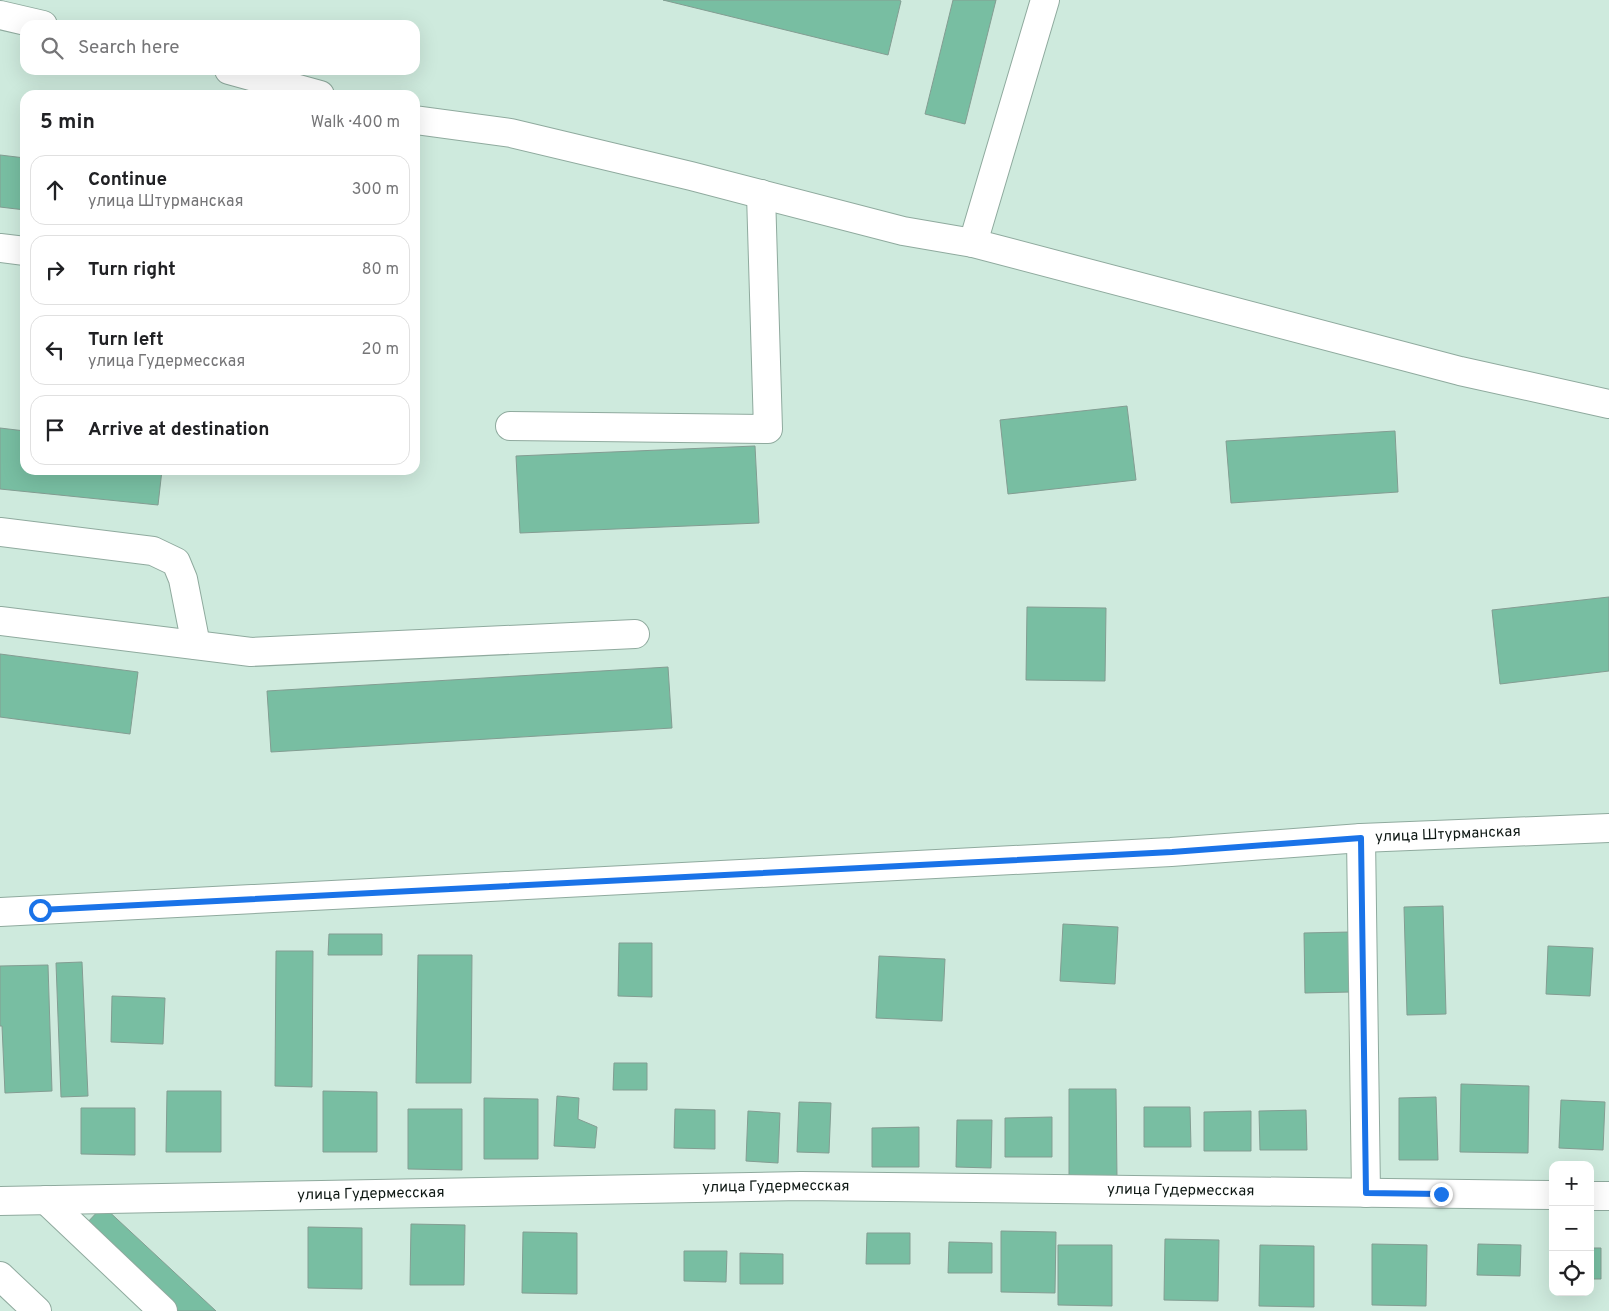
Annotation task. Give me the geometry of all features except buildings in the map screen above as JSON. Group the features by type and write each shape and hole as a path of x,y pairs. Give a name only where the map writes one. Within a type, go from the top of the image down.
{"street":[{"path":"972,243 1045,0"},
{"path":"0,15 22,20"},
{"path":"247,75 302,90"},
{"path":"420,121 511,133 904,231 972,243 1460,371 1609,404"},
{"path":"510,426 768,429 761,194"},
{"path":"0,248 20,250"},
{"path":"0,532 153,551 176,562 183,579 196,645"},
{"path":"0,621 251,652 635,634"},
{"name":"улица Штурманская","path":"0,912 1172,852 1361,838 1609,828"},
{"path":"1361,838 1366,1193"},
{"name":"улица Гудермесская","path":"0,1201 801,1186 1549,1195"},
{"path":"1594,1196 1609,1196"},
{"path":"46,1200 163,1311"},
{"path":"0,1276 37,1311"}],"route":[{"path":"40,910 1172,852 1361,838 1366,1193 1441,1194"}]}
